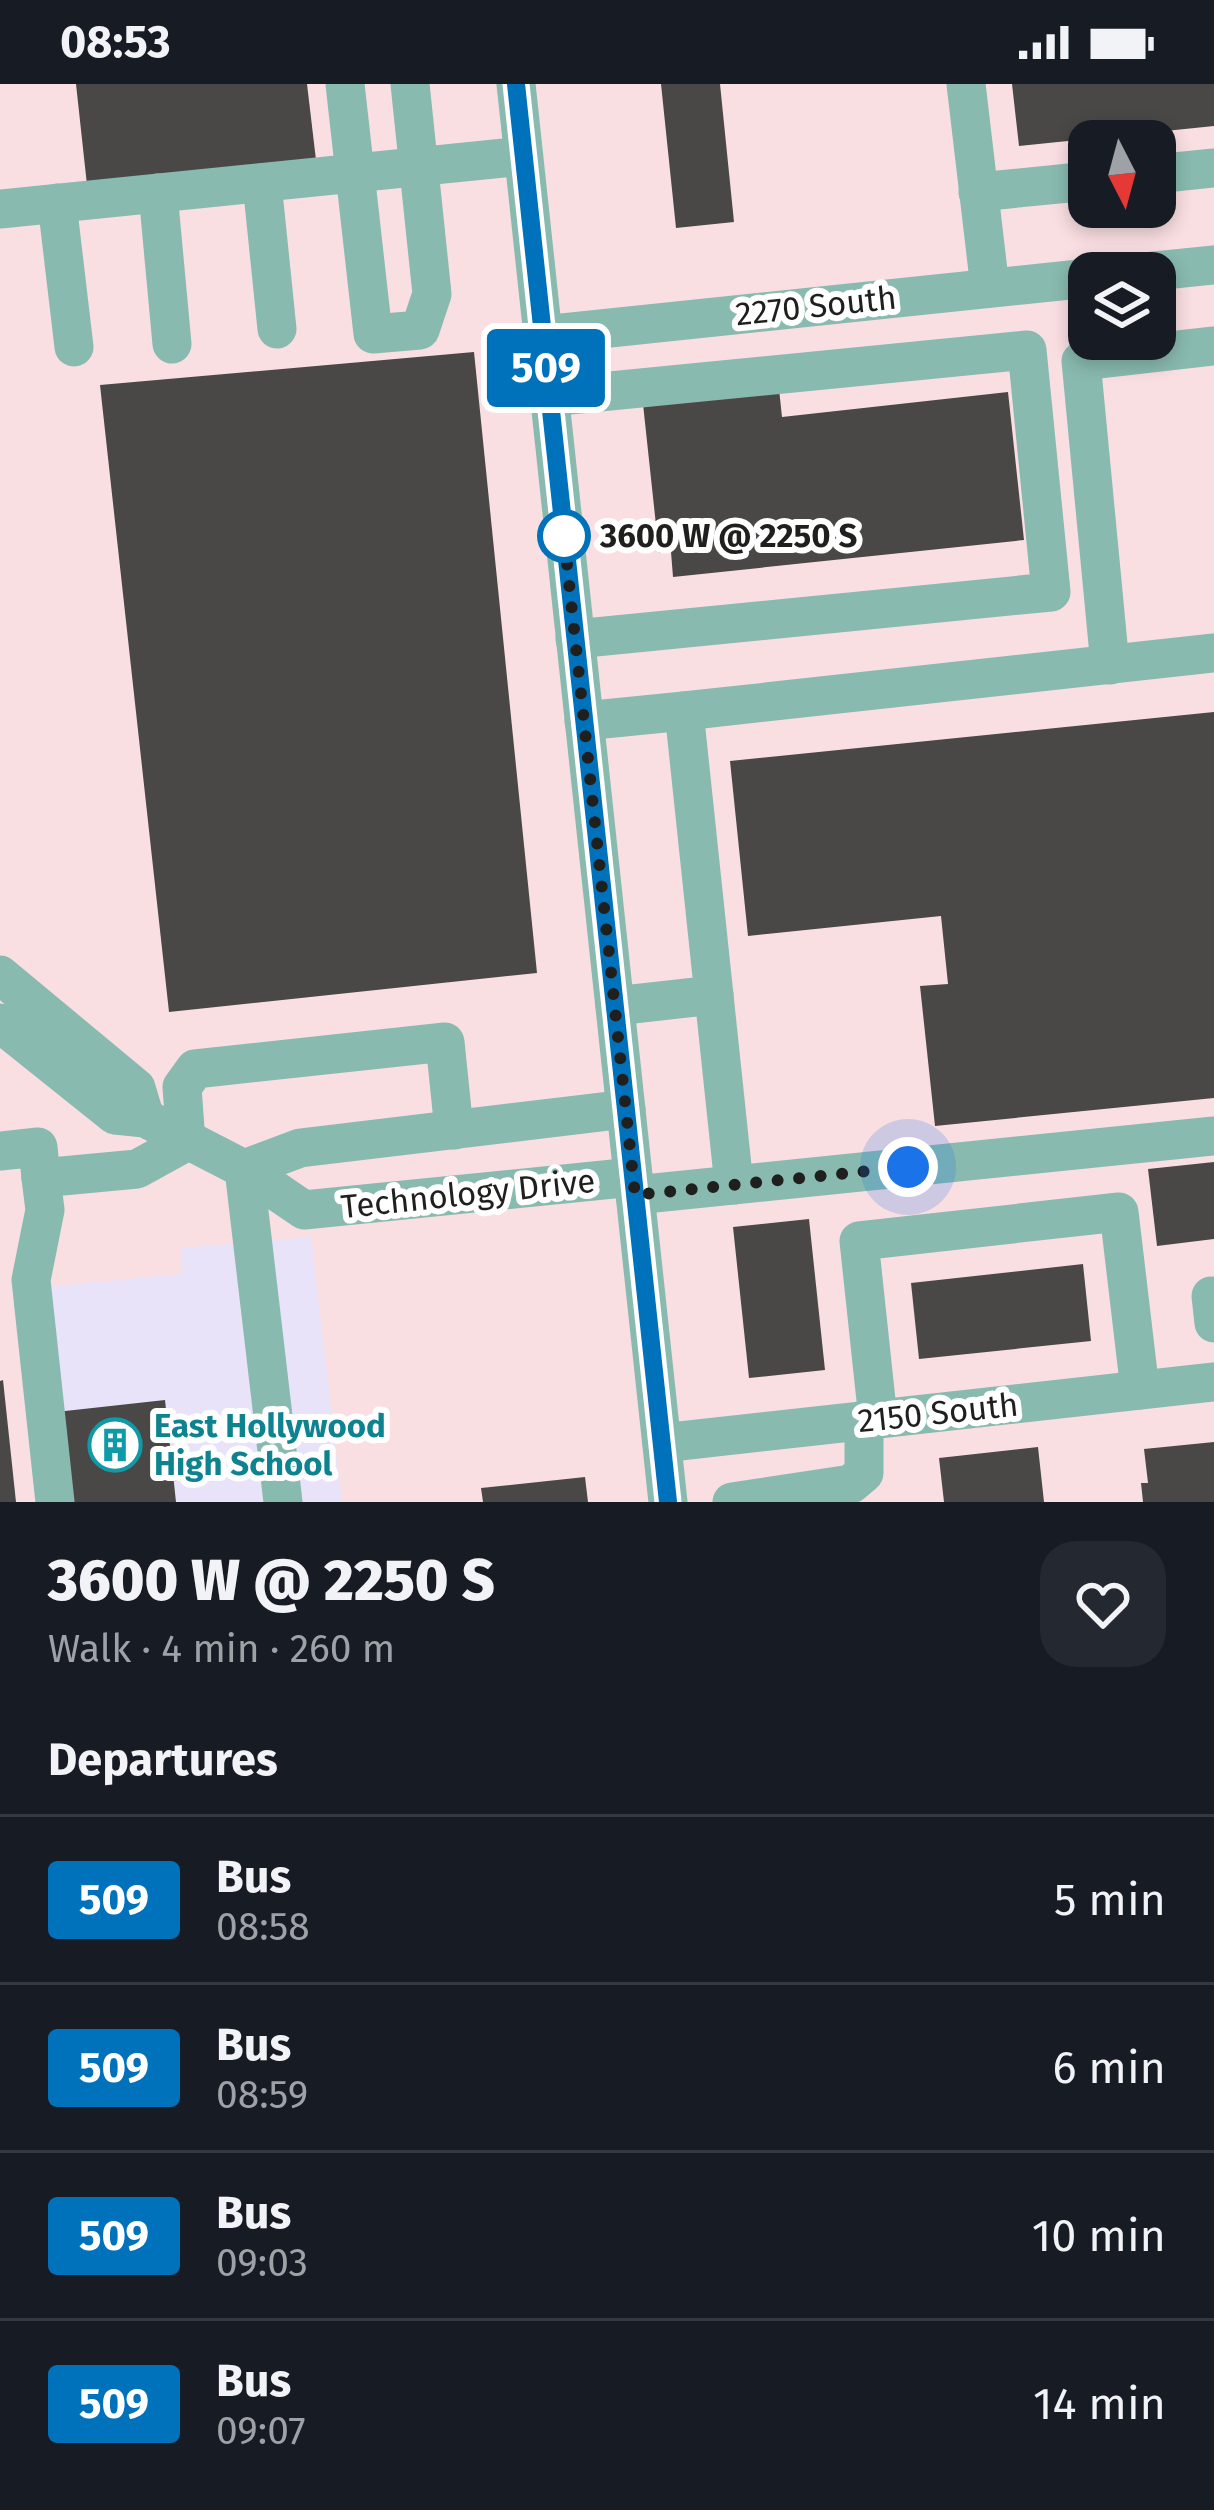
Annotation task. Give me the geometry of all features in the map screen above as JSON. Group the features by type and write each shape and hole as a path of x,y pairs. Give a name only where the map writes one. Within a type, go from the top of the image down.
{"street":[{"path":"345,84 373,334 420,330 432,294 410,84"},
{"path":"516,84 668,1502"},
{"path":"966,84 990,288"},
{"path":"0,209 524,156"},
{"path":"1176,172 1214,168"},
{"path":"262,183 277,329"},
{"path":"978,192 1068,183"},
{"path":"158,193 172,344"},
{"path":"57,203 74,347"},
{"path":"1176,269 1214,265"},
{"name":"2270 South","path":"543,335 1068,280"},
{"path":"1110,665 1081,361 1214,346"},
{"path":"549,398 1027,350 1051,592 575,639"},
{"path":"584,721 1214,653"},
{"path":"684,711 734,1185"},
{"name":"Technology Drive","path":"0,976 136,1088 145,1118"},
{"path":"615,1006 714,995"},
{"name":"Technology Drive","path":"0,1023 115,1115 145,1118 244,1169 304,1210 634,1186 734,1185 1214,1136"},
{"path":"41,1178 137,1169 186,1142 182,1087 195,1069 445,1042 454,1130"},
{"name":"Technology Drive","path":"244,1169 299,1148 626,1109"},
{"path":"0,1151 38,1148 45,1210 19,1240 31,1280 55,1502"},
{"path":"244,1169 284,1502"},
{"path":"732,1502 851,1484 864,1473 871,1420 859,1241 1119,1212 1140,1390"},
{"path":"1214,1296 1214,1323"},
{"name":"2150 South","path":"662,1443 1214,1382"}],"path":[{"path":"174,1479 233,1473"}],"shaded area":[{"path":"0,84 1214,84 1214,1502 0,1502"},
{"name":"East Hollywood High School","path":"311,1237 342,1502 44,1502 22,1289 181,1274 181,1248"}],"building":[{"path":"76,84 307,84 316,160 87,185"},
{"path":"661,84 720,84 734,222 676,228"},
{"path":"1012,84 1214,84 1214,126 1176,130 1176,120 1068,120 1068,141 1019,146"},
{"path":"474,352 537,973 169,1012 100,385"},
{"path":"779,389 782,417 1008,392 1024,540 673,577 671,552 659,553 643,404"},
{"path":"1214,712 1214,1098 935,1126 920,986 948,984 941,916 748,936 730,761"},
{"path":"1214,1162 1214,1239 1157,1246 1148,1169"},
{"path":"809,1219 825,1370 749,1378 733,1227"},
{"path":"1083,1264 1091,1341 919,1359 911,1283"},
{"path":"3,1380 16,1502 0,1502"},
{"name":"East Hollywood High School","path":"165,1400 176,1502 66,1502 56,1412"},
{"path":"1214,1442 1214,1502 1143,1502 1141,1483 1148,1483 1144,1449"},
{"path":"1038,1447 1044,1502 944,1502 939,1458"},
{"path":"585,1477 588,1502 483,1502 481,1488"}],"bus line":[{"name":"509","path":"516,84 668,1502"}],"place":[{"name":"3600 W @ 2250 S","path":"564,536"},
{"name":"East Hollywood High School","path":"115,1445"}],"route":[{"path":"564,536 562,518 635,1195 908,1167"}]}
